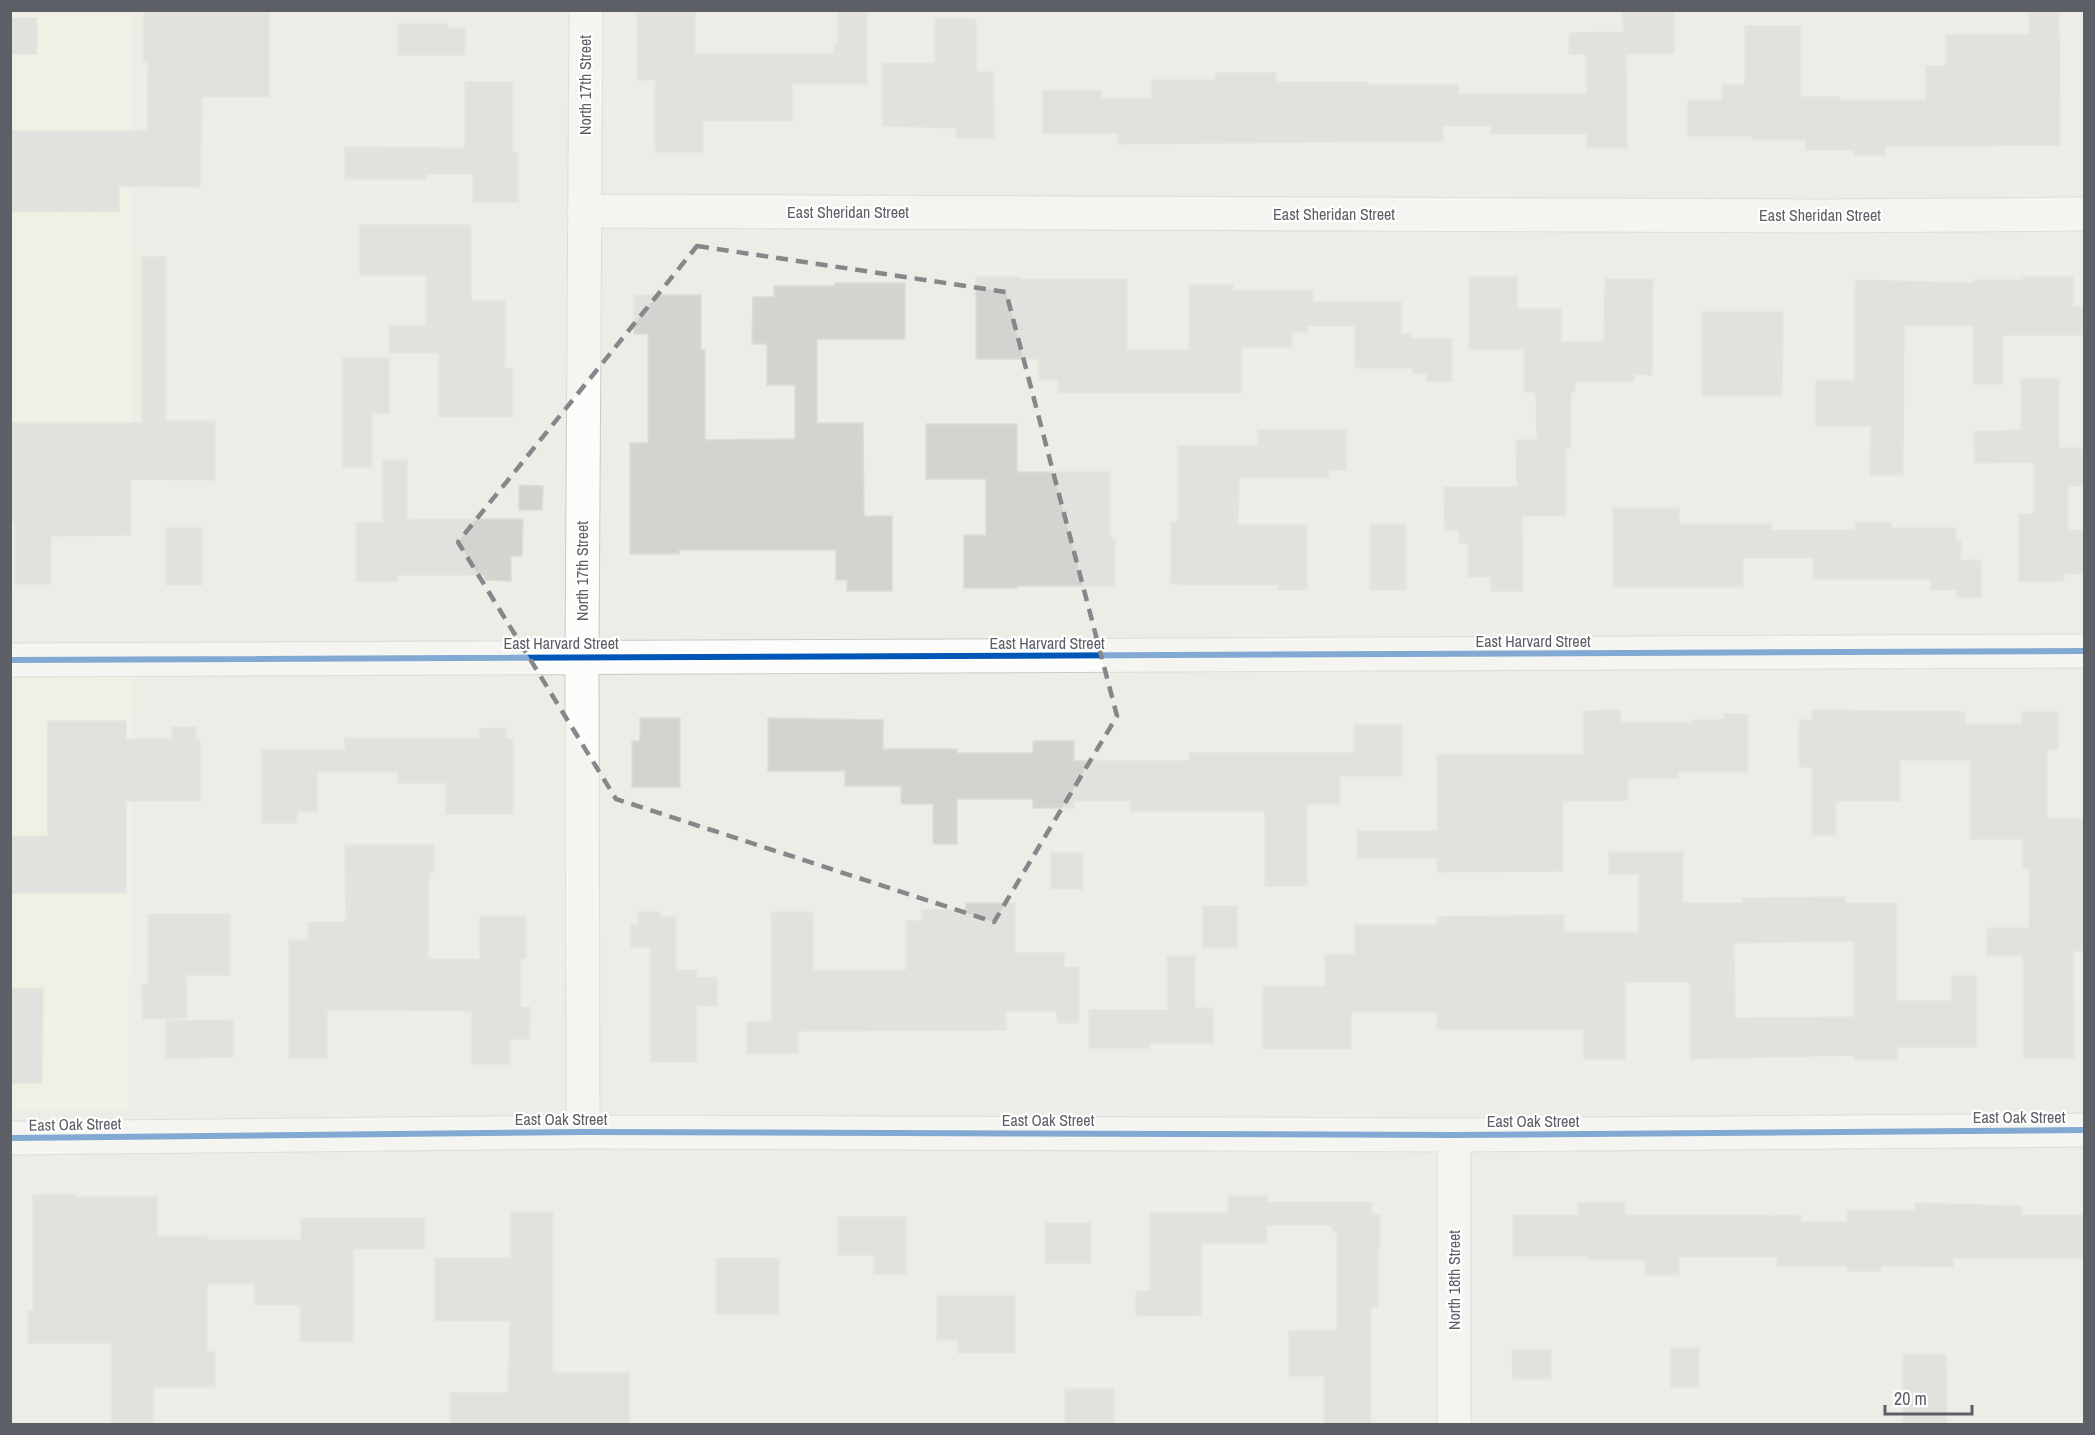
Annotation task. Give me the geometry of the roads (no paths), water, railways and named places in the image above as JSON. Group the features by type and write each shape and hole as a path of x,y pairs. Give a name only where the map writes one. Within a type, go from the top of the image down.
{"street":[{"name":"North 17th Street","path":"583,1132 582,657 586,10"},
{"name":"East Sheridan Street","path":"584,211 1795,216 2085,214"},
{"name":"East Harvard Street","path":"10,660 2085,651"},
{"name":"East Oak Street","path":"10,1138 583,1132 1455,1135 2085,1130"},
{"name":"North 18th Street","path":"1454,1425 1455,1135"}]}
